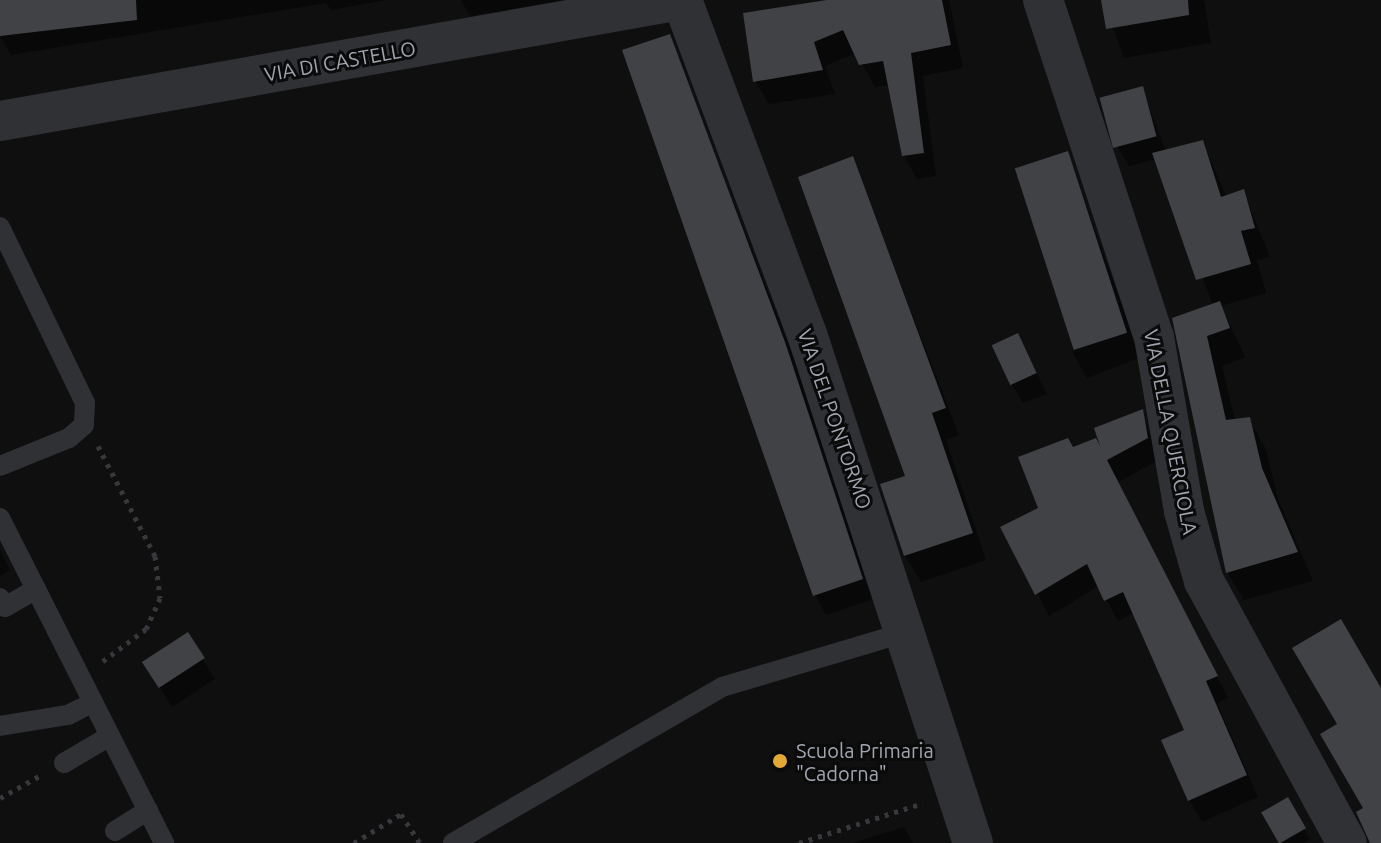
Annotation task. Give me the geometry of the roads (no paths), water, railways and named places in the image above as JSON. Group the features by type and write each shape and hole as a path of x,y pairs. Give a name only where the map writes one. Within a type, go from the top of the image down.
{"street":[{"name":"VIA DI CASTELLO","path":"0,121 681,0"},
{"name":"VIA DEL PONTORMO","path":"681,0 907,632 973,843"},
{"name":"VIA DELLA QUERCIOLA","path":"1043,0 1154,337 1184,511 1204,581 1347,843"}],"lane":[{"path":"0,227 85,403 84,425 69,438 0,466"},
{"path":"0,518 164,843"},
{"path":"0,598 5,607 36,589"},
{"path":"453,843 722,687 907,632"},
{"path":"0,726 68,715 93,702"},
{"path":"64,763 110,736"},
{"path":"115,831 148,810"}],"place":[{"name":"Scuola Primaria \"Cadorna\"","path":"780,761"}]}
